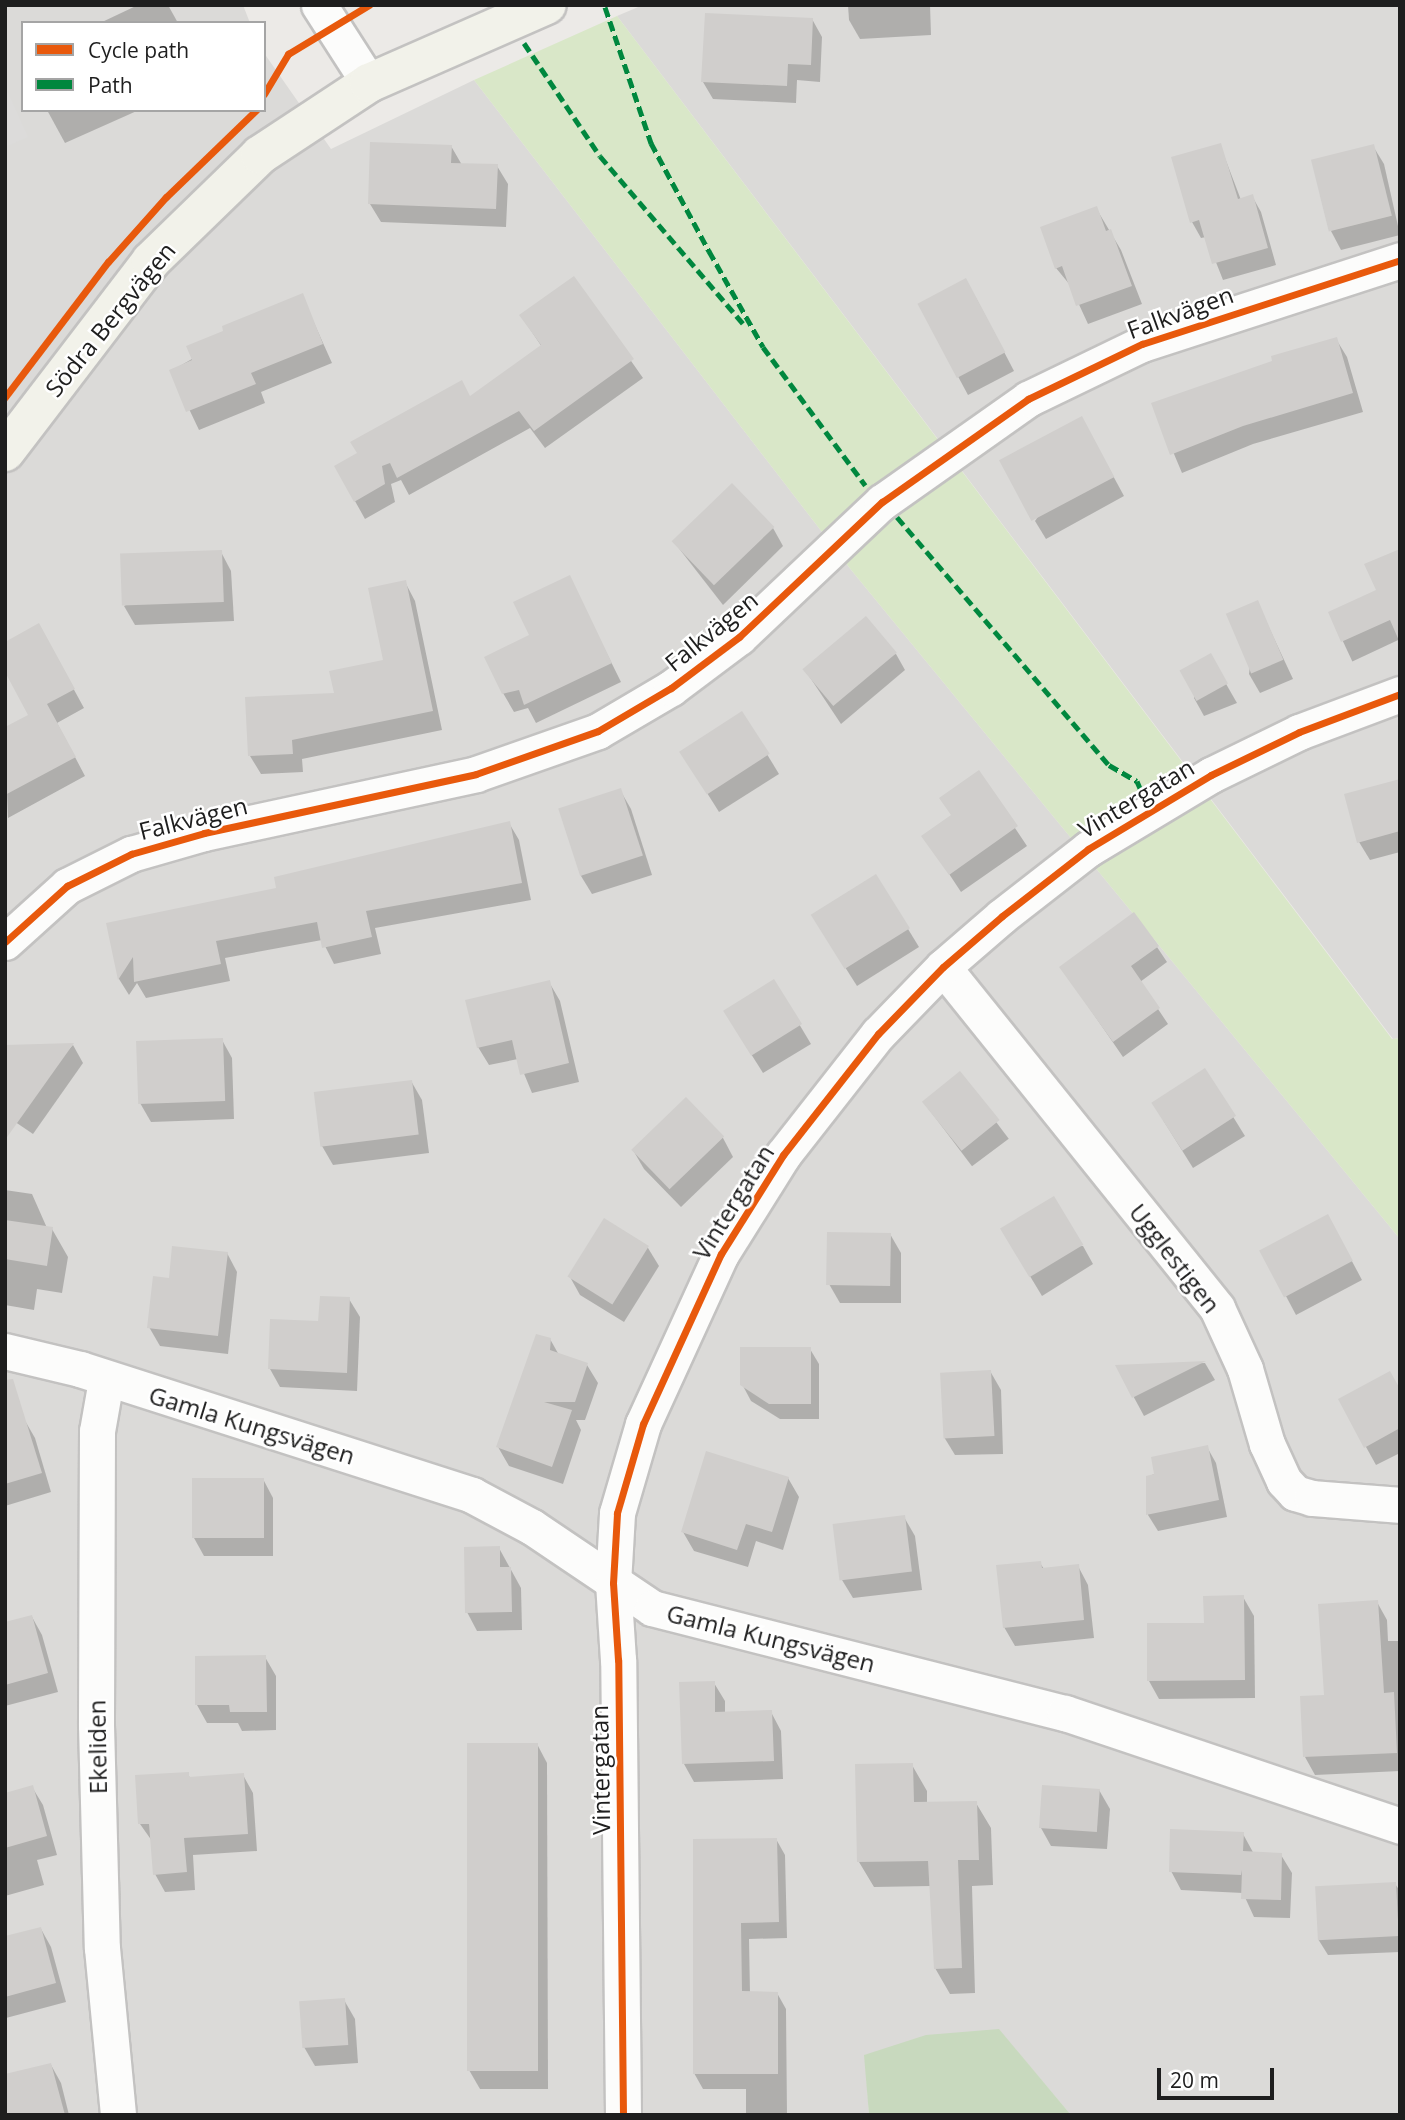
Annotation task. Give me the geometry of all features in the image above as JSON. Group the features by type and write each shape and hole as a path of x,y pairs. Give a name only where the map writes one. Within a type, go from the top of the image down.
{"street":[{"path":"319,5 369,83"},
{"name":"Södra Bergvägen","path":"5,452 151,261 260,155 369,83 547,5"},
{"name":"Falkvägen","path":"5,942 67,886 131,854 204,833 476,774 598,731 671,688 739,637 882,502 1028,399 1142,344 1400,260"},
{"name":"Vintergatan","path":"623,2115 618,1660 613,1583 617,1513 643,1424 721,1254 783,1156 878,1034 943,967 1079,855 1138,817 1299,732 1400,694"},
{"name":"Ugglestigen","path":"943,967 1217,1308 1245,1369 1267,1444 1284,1481 1295,1493 1312,1498 1400,1505"},
{"name":"Gamla Kungsvägen","path":"5,1351 472,1495 532,1527 652,1608 1065,1713 1400,1826"},
{"name":"Ekeliden","path":"106,1380 97,1431 96,1724 102,1948 118,2115"}],"shaded area":[{"path":"5,5 243,5 249,21 21,21 21,112 266,112 266,56 331,149 474,80 852,571 1400,1239 1400,2115 1071,2115 999,2030 865,2055 869,2115 5,2115"},
{"path":"643,5 1400,5 1400,1038 1393,1039 617,16"},
{"path":"5,86 28,137 5,147"}],"green space":[{"path":"617,16 1392,1039 1400,1038 1400,1239 852,571 474,80"},
{"path":"999,2029 1071,2115 869,2115 864,2055 926,2035"}],"building":[{"path":"705,13 813,18 811,65 788,64 787,86 701,82"},
{"path":"370,142 452,145 451,163 498,164 496,209 368,204"},
{"path":"1221,143 1238,199 1253,194 1268,248 1212,264 1199,220 1190,223 1171,157"},
{"path":"1374,144 1392,216 1329,232 1311,160"},
{"path":"1097,206 1106,231 1111,229 1132,286 1076,306 1062,266 1055,269 1040,227"},
{"path":"574,276 634,359 534,431 519,411 397,478 390,463 382,466 385,484 354,502 334,466 357,453 350,442 462,380 470,396 541,345 519,315"},
{"path":"966,278 1005,352 957,378 917,304"},
{"path":"303,293 323,344 251,373 256,384 186,412 169,370 192,360 186,346 223,331 222,326"},
{"path":"1337,337 1353,393 1243,426 1170,455 1151,403 1272,361 1271,356"},
{"path":"1082,416 1114,477 1031,521 999,460"},
{"path":"732,483 774,527 714,585 672,541"},
{"path":"1400,549 1400,643 1390,620 1341,642 1328,612 1376,590 1364,564"},
{"path":"222,550 224,602 122,606 120,554"},
{"path":"570,575 612,663 524,705 519,690 502,694 484,657 529,635 513,602"},
{"path":"406,580 433,711 292,740 293,754 248,756 245,697 334,693 329,671 383,660 368,588"},
{"path":"1258,600 1283,660 1251,674 1226,614"},
{"path":"866,616 897,653 833,706 802,669"},
{"path":"39,623 75,689 47,704 76,757 5,795 5,727 28,715 5,672 5,642"},
{"path":"1211,653 1228,684 1196,701 1180,670"},
{"path":"742,711 770,754 707,795 679,752"},
{"path":"979,770 1018,826 949,875 921,836 951,815 939,798"},
{"path":"1400,779 1400,831 1357,843 1344,794"},
{"path":"621,788 643,856 580,876 558,808"},
{"path":"510,821 522,883 366,911 372,937 322,948 317,922 216,941 221,964 134,982 133,957 118,980 106,923 276,888 274,877"},
{"path":"876,874 910,928 845,969 811,915"},
{"path":"1134,912 1159,946 1131,966 1160,1008 1113,1042 1059,967"},
{"path":"774,979 802,1024 751,1056 723,1011"},
{"path":"550,980 569,1063 520,1075 512,1040 477,1048 465,1000"},
{"path":"223,1038 225,1101 138,1104 136,1041"},
{"path":"74,1043 5,1140 5,1045"},
{"path":"1205,1068 1236,1116 1182,1151 1151,1103"},
{"path":"960,1071 1000,1120 962,1151 922,1102"},
{"path":"412,1080 419,1135 320,1147 314,1092"},
{"path":"686,1097 724,1137 670,1189 631,1150"},
{"path":"1054,1196 1083,1245 1029,1277 1000,1228"},
{"path":"1328,1214 1353,1261 1284,1297 1259,1251"},
{"path":"604,1218 649,1246 612,1305 567,1277"},
{"path":"5,1220 53,1227 47,1266 5,1259"},
{"path":"827,1232 891,1233 890,1286 826,1285"},
{"path":"172,1246 228,1252 218,1336 147,1328 153,1276 169,1278"},
{"path":"320,1296 350,1297 347,1373 268,1369 270,1319 318,1321"},
{"path":"536,1334 551,1338 550,1350 588,1363 575,1402 544,1402 572,1410 552,1467 496,1447"},
{"path":"740,1347 811,1347 811,1404 769,1404 740,1385"},
{"path":"1206,1361 1132,1398 1115,1365"},
{"path":"991,1370 994,1436 944,1439 940,1373"},
{"path":"1390,1371 1400,1389 1400,1428 1364,1448 1338,1399"},
{"path":"13,1379 42,1473 5,1484 5,1380"},
{"path":"1208,1445 1219,1500 1146,1515 1146,1476 1154,1474 1151,1457"},
{"path":"706,1451 789,1477 772,1532 746,1524 737,1550 681,1532"},
{"path":"192,1478 264,1478 264,1538 192,1538"},
{"path":"905,1515 912,1572 839,1580 833,1524"},
{"path":"500,1546 500,1567 511,1567 512,1612 465,1613 464,1547"},
{"path":"1041,1561 1042,1568 1079,1564 1084,1620 1003,1628 996,1565"},
{"path":"1244,1595 1245,1680 1147,1681 1147,1623 1204,1623 1203,1596"},
{"path":"1378,1600 1384,1693 1394,1692 1397,1753 1303,1757 1300,1696 1324,1695 1318,1604"},
{"path":"32,1615 48,1673 5,1685 5,1622"},
{"path":"266,1655 267,1712 230,1712 229,1705 195,1705 195,1656"},
{"path":"715,1681 715,1712 772,1710 774,1761 682,1764 679,1682"},
{"path":"467,1743 538,1743 538,2071 467,2071"},
{"path":"913,1763 914,1802 977,1801 979,1860 958,1860 962,1968 934,1969 928,1861 857,1862 855,1764"},
{"path":"189,1772 189,1777 244,1773 248,1834 184,1838 187,1872 153,1875 149,1824 138,1824 135,1775"},
{"path":"33,1785 47,1836 5,1848 5,1793"},
{"path":"1042,1785 1100,1789 1097,1832 1039,1828"},
{"path":"1170,1829 1244,1832 1243,1851 1282,1853 1281,1900 1241,1899 1242,1870 1241,1875 1169,1872"},
{"path":"777,1838 779,1922 741,1923 742,1991 778,1992 778,2074 693,2074 693,1839"},
{"path":"1396,1882 1399,1936 1318,1940 1315,1886"},
{"path":"41,1927 56,1983 5,1997 5,1936"},
{"path":"345,1998 348,2045 302,2048 299,2001"},
{"path":"51,2063 65,2115 5,2115 5,2074"}],"marked path":[{"path":"605,7 651,143 709,251 763,347 865,485"},
{"path":"524,43 600,156 745,326"},
{"path":"897,517 1109,765 1137,781 1140,788"}],"cycle path":[{"path":"266,91 288,54 369,5"},
{"path":"5,397 108,262 166,197 254,112"},
{"path":"5,942 67,886 131,854 204,833 476,774 598,731 671,688 739,637 882,502 1028,399 1142,344 1400,260"},
{"path":"623,2115 618,1660 613,1583 617,1513 643,1424 721,1254 783,1155 878,1034 943,967 1002,916 1088,849 1211,775 1299,732 1400,694"}]}
